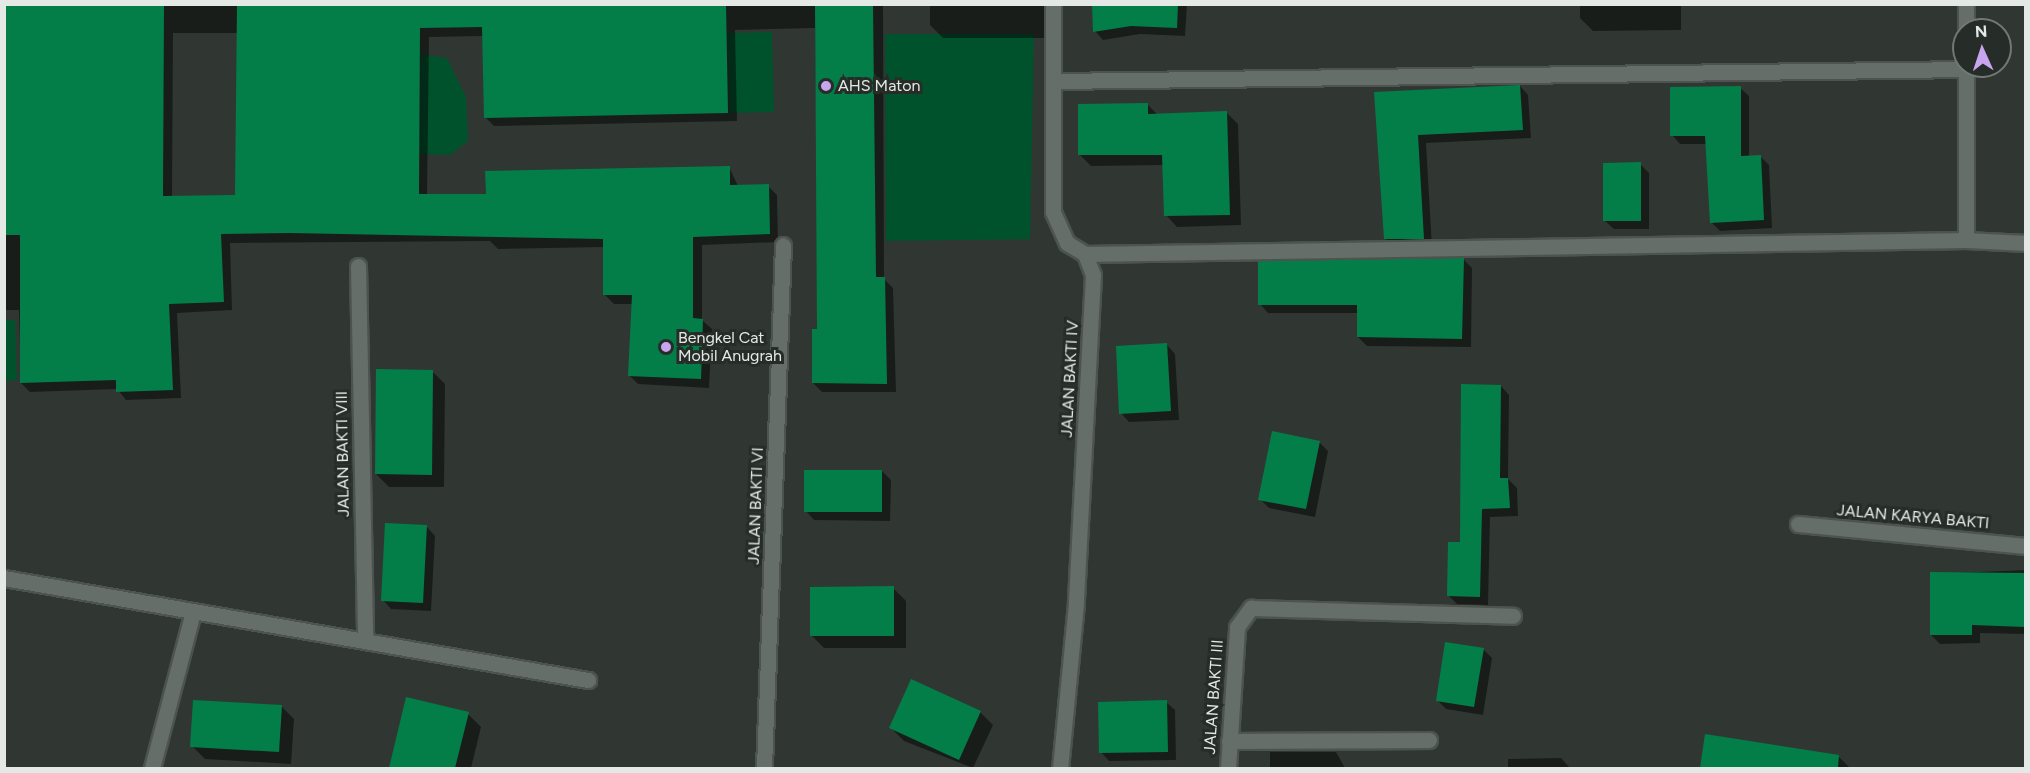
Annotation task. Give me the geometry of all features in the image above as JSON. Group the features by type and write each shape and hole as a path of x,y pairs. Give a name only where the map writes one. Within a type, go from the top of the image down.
{"street":[{"path":"1053,4 1053,212 1067,243 1085,254 1966,240 2025,243"},
{"path":"1054,81 1952,67"},
{"path":"1966,78 1966,240"},
{"name":"JALAN BAKTI VI","path":"764,768 783,245"},
{"name":"JALAN BAKTI IV","path":"1060,768 1076,603 1093,275 1085,254"},
{"name":"JALAN BAKTI VIII","path":"357,266 365,641"},
{"name":"JALAN KARYA BAKTI","path":"1798,524 2025,546"},
{"path":"4,578 588,680"},
{"name":"JALAN BAKTI III","path":"1228,768 1237,627 1246,610 1261,606 1513,616"},
{"path":"152,768 193,612"},
{"path":"1229,741 1429,740"}],"green space":[{"path":"772,32 774,112 730,113 728,33"},
{"path":"885,34 1034,34 1030,239 886,241"},
{"path":"421,54 447,58 466,97 468,141 450,155 420,154"},
{"path":"5,320 15,320 17,380 5,381"}],"building":[{"path":"4,4 164,4 163,196 235,195 237,4 726,4 728,113 484,118 482,27 420,28 419,194 486,194 485,171 730,166 730,185 769,184 770,234 693,237 693,318 703,319 701,379 628,376 632,295 603,295 603,239 290,233 221,234 224,302 169,304 173,390 116,392 116,380 20,383 20,235 4,235"},
{"path":"815,4 873,4 876,277 885,277 887,384 812,383 812,329 817,329"},
{"path":"1092,4 1178,4 1177,28 1131,26 1093,32"},
{"path":"1520,85 1523,130 1418,135 1424,239 1384,239 1374,92"},
{"path":"1741,86 1741,156 1761,155 1764,220 1710,223 1705,136 1670,136 1670,87"},
{"path":"1148,103 1148,114 1227,111 1230,215 1164,216 1162,155 1078,155 1078,104"},
{"path":"1641,162 1641,221 1603,221 1603,163"},
{"path":"1464,258 1462,339 1357,337 1357,305 1258,305 1258,261"},
{"path":"1167,343 1171,411 1119,414 1116,346"},
{"path":"376,369 433,370 432,475 375,474"},
{"path":"1461,384 1501,385 1500,478 1508,478 1510,508 1482,509 1480,597 1447,596 1448,542 1460,542"},
{"path":"1272,431 1320,441 1306,509 1258,500"},
{"path":"804,470 882,470 882,512 804,512"},
{"path":"385,523 427,525 423,603 381,601"},
{"path":"1930,572 2025,573 2025,627 1972,625 1972,635 1930,635"},
{"path":"894,586 894,636 810,636 810,587"},
{"path":"1445,642 1484,648 1474,707 1436,701"},
{"path":"911,679 981,711 959,760 889,728"},
{"path":"406,697 469,712 455,768 389,768"},
{"path":"193,700 282,705 279,752 190,747"},
{"path":"1167,700 1168,752 1099,753 1098,702"},
{"path":"1705,734 1839,755 1838,768 1700,768"}],"place":[{"name":"AHS Maton","path":"826,86"},
{"name":"Bengkel Cat Mobil Anugrah","path":"666,347"}]}
